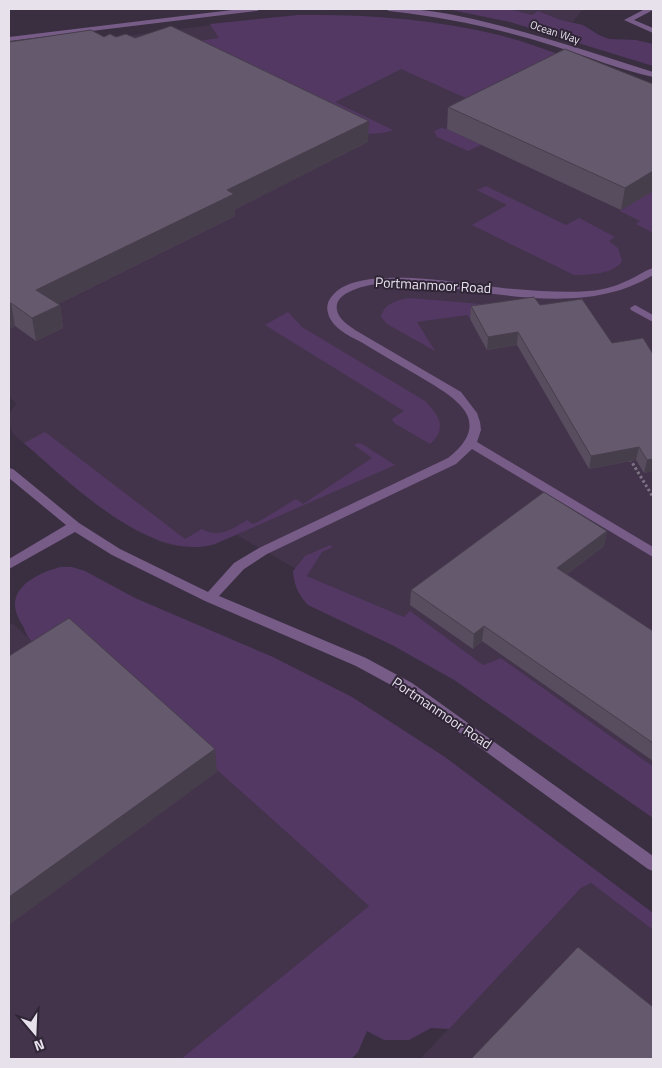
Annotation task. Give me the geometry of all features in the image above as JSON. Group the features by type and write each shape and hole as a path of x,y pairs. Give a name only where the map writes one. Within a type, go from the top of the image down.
{"street":[{"path":"9,39 256,9"},
{"name":"Ocean Way","path":"389,9 454,17 502,28 653,75"},
{"path":"650,9 628,20 653,31"},
{"name":"Portmanmoor Road","path":"472,444 476,430 473,418 457,394 351,332 338,322 333,314 332,306 336,298 344,290 358,284 384,280 533,292 590,294 608,292 636,282 653,271"},
{"path":"635,308 653,319"},
{"path":"210,598 239,566 264,551 452,461 472,444 650,547"},
{"name":"Portmanmoor Road","path":"9,472 75,526 116,552 210,598 362,662 407,687 653,864"},
{"path":"9,565 75,526"}],"path":[{"path":"628,456 653,497"}],"shaded area":[{"path":"447,9 510,9 532,15 538,11 561,20 583,25 609,39 636,40 653,44 653,66 510,22"},
{"path":"510,9 589,9 581,11 573,22 561,20 538,11 532,15"},
{"path":"298,15 349,15 425,21 450,25 499,35 526,43 604,71 477,103 401,69 335,102 393,130 363,135 179,44 219,38 210,24"},
{"path":"251,20 653,89 653,762 651,765 501,658 483,665 410,612 404,617 312,578 237,535 209,546 176,546 160,542 98,506 13,434 9,422 9,415 16,403 9,397 9,54 24,49"},
{"path":"441,128 481,145 468,151 437,137 434,131"},
{"path":"486,186 566,225 579,218 615,237 609,241 618,248 622,261 614,269 593,274 574,275 472,225 507,205 477,190"},
{"path":"653,191 653,233 636,224 640,221 620,211"},
{"path":"410,298 526,308 469,317 467,315 417,322 435,351 387,324 381,317 388,305"},
{"path":"288,312 302,327 425,401 439,422 439,433 436,438 430,444 394,423 392,419 404,411 265,325"},
{"path":"45,432 185,539 202,529 208,532 220,533 247,520 253,524 296,499 303,504 372,458 354,445 357,443 362,444 395,465 215,544 190,547 164,542 138,531 112,515 63,478 24,443"},
{"path":"330,545 333,547 322,552 307,576 404,617 410,611 483,665 501,658 651,765 653,762 653,818 454,680 394,646 308,605 297,589 293,571 305,556"},
{"path":"61,567 72,567 85,571 135,598 273,657 352,697 445,757 653,913 653,930 591,883 581,888 449,1029 431,1028 409,1040 384,1040 367,1031 358,1052 351,1059 181,1059 369,906 74,642 39,647 30,640 16,613 16,597 25,584 32,579"},
{"path":"12,623 49,657 74,642 369,906 181,1059 9,1059 9,625"},
{"path":"591,883 653,930 653,1059 420,1059 581,888"}],"building":[{"path":"171,26 369,121 227,190 234,194 36,290 60,305 32,318 11,303 9,304 9,42 91,30 104,37 110,34 116,37 126,34 135,38"},
{"path":"565,49 653,84 653,171 625,188 448,107"},
{"path":"534,297 540,305 582,299 612,343 643,338 653,354 653,459 647,460 639,447 591,456 518,332 488,337 471,306"},
{"path":"544,492 607,531 557,568 653,631 653,743 484,626 474,634 411,590"},
{"path":"69,618 215,749 9,897 9,656"},
{"path":"578,947 653,1007 653,1059 471,1059"}]}
